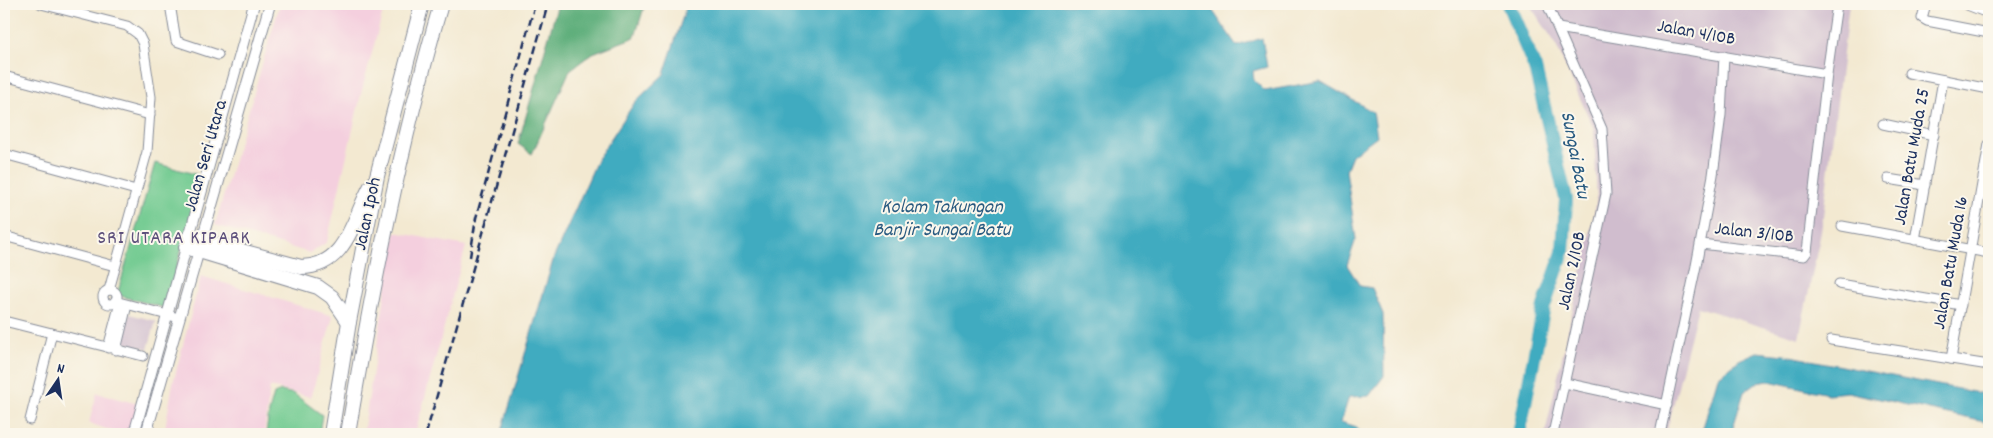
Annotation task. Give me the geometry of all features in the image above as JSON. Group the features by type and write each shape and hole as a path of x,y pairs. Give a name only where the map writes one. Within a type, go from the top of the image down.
{"highway":[{"name":"Jalan Ipoh","path":"331,434 349,322 377,176 422,4"},
{"name":"Jalan Ipoh","path":"348,434 371,299 397,172 421,76 442,4"},
{"path":"193,244 301,267 315,267 326,262 347,239 361,204 377,176"},
{"path":"193,244 318,287 332,297 349,322"}],"street":[{"path":"41,4 127,26 138,34 144,44 151,96 146,152 109,290 104,294 104,300 109,304 120,303 179,318"},
{"path":"170,4 176,41 218,55"},
{"name":"Jalan Seri Utara","path":"146,434 179,318 193,244 254,4"},
{"name":"Jalan Seri Utara","path":"134,434 167,315 193,244 270,4"},
{"name":"Jalan 2/10B","path":"1547,4 1602,129 1606,194 1553,434"},
{"path":"1827,74 1837,4"},
{"path":"1926,4 1922,18 1927,22 1989,33"},
{"path":"1966,4 1989,13"},
{"name":"Jalan 4/10B","path":"1558,28 1827,74"},
{"path":"1660,434 1713,175 1721,115 1724,56"},
{"path":"1909,73 1989,89"},
{"name":"Jalan 3/10B","path":"1700,244 1804,256 1810,245 1827,74"},
{"path":"4,76 150,115"},
{"name":"Jalan Batu Muda 25","path":"1916,240 1943,80"},
{"path":"1883,124 1934,135"},
{"name":"Jalan Batu Muda 16","path":"1952,359 1971,250 1985,197 1989,144"},
{"path":"4,154 136,190"},
{"path":"1888,179 1925,185"},
{"path":"1842,226 1989,253"},
{"path":"4,236 115,266"},
{"path":"1839,284 1961,305"},
{"path":"112,349 120,303"},
{"path":"4,321 143,356"},
{"path":"30,420 52,333"},
{"path":"1831,340 1989,365"},
{"path":"1565,383 1667,405"}],"shaded area":[{"path":"280,4 385,4 361,94 327,242 310,253 215,225"},
{"path":"1529,4 1849,4 1821,232 1799,338 1698,307 1666,434 1545,434 1597,201 1594,129 1554,41"},
{"path":"395,232 466,246 415,434 363,434"},
{"path":"201,276 333,316 311,397 270,387 264,434 164,434 173,383"},
{"path":"129,314 156,321 148,349 122,342"},
{"path":"97,393 138,404 129,434 121,434 89,423"}],"green space":[{"path":"558,4 645,4 635,37 593,53 570,70 532,154 518,144"},
{"path":"155,163 202,176 165,308 117,295"},
{"path":"281,391 294,394 322,415 319,434 266,434 274,394"}],"water":[{"name":"Kolam Takungan Banjir Sungai Batu","path":"687,4 1208,4 1237,46 1262,38 1267,67 1253,71 1254,80 1265,91 1320,81 1373,112 1377,136 1352,155 1346,170 1356,239 1347,265 1360,286 1372,288 1383,314 1384,376 1369,396 1349,397 1341,422 1357,427 1361,434 501,434 554,257 598,158 635,102 664,74"},
{"path":"1757,352 1785,355 1989,395 1989,423 1848,392 1828,394 1769,381 1756,383 1744,392 1731,434 1701,434 1718,377 1739,360"}],"waterway":[{"name":"Sungai Batu","path":"1508,4 1535,68 1566,199 1563,252 1544,306 1519,434"}],"railway":[{"path":"470,257 476,218 535,4"},
{"path":"426,434 548,4"}],"district":[{"name":"SRI UTARA KIPARK","path":"174,239"}]}
